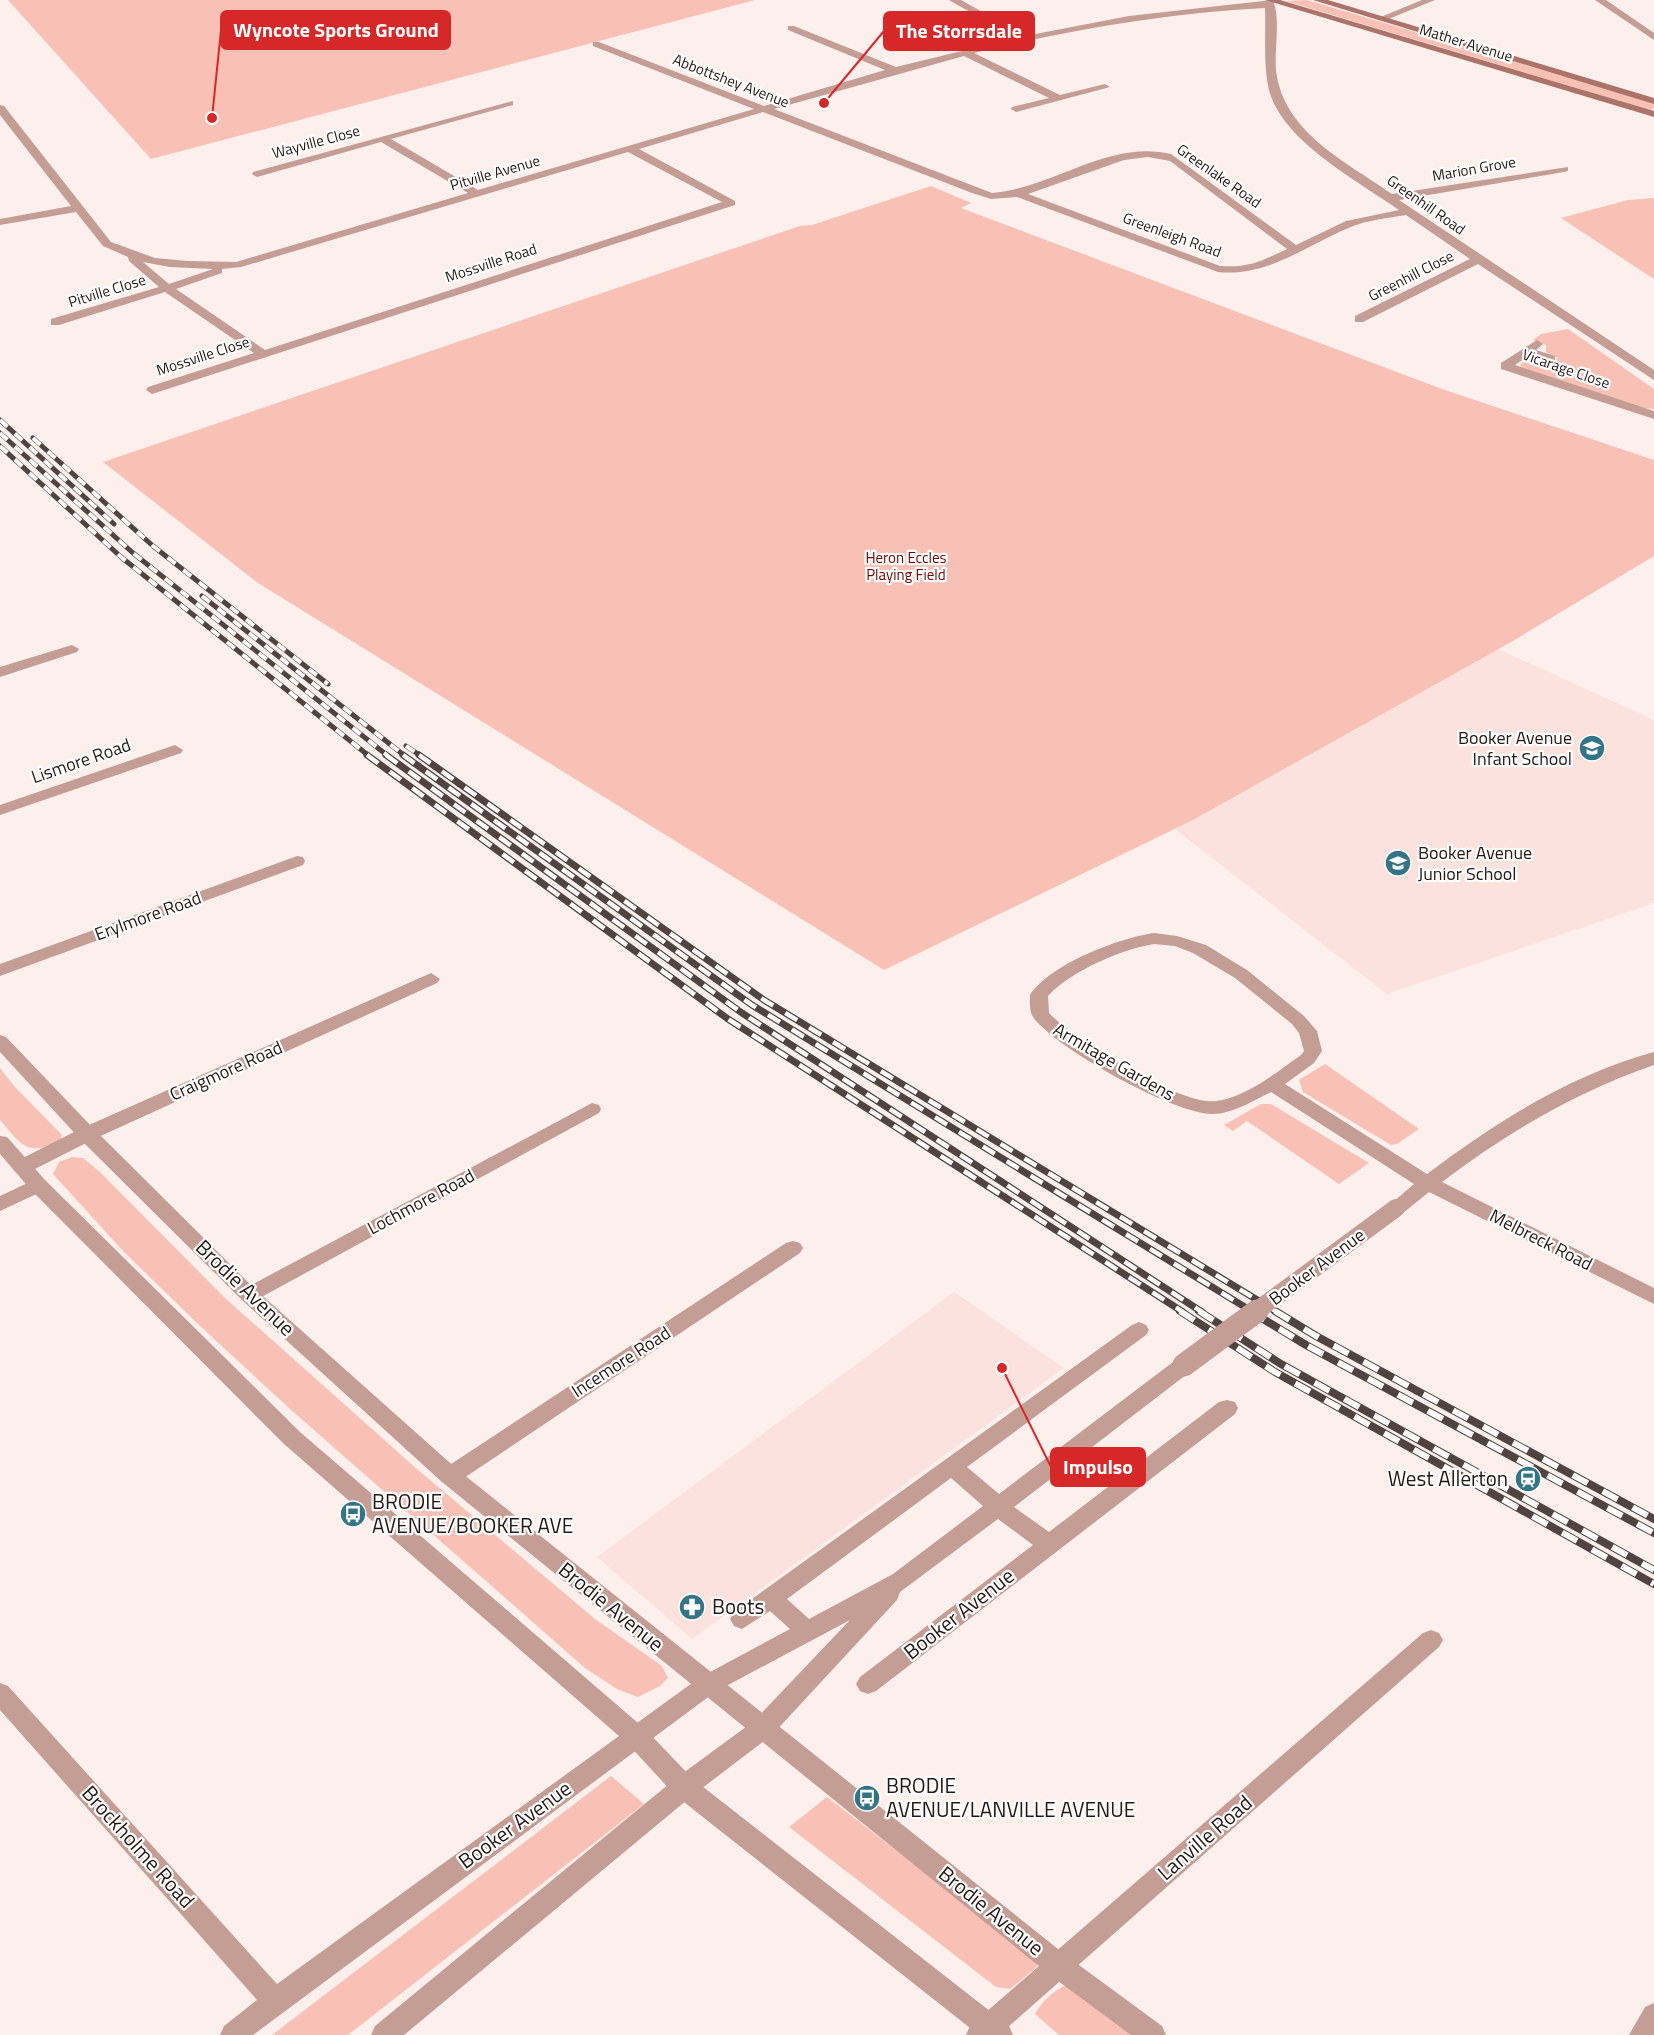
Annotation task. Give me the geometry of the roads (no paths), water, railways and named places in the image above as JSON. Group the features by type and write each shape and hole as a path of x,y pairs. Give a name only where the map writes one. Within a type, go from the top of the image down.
{"main road":[{"name":"Mather Avenue","path":"1318,0 1654,101"},
{"name":"Mather Avenue","path":"1269,2 1654,114"}],"street":[{"path":"954,0 1024,39"},
{"path":"1381,19 1430,0"},
{"path":"1600,0 1654,37"},
{"name":"Pitville Avenue","path":"0,108 77,208 108,244 131,257 167,288 237,265 895,70 964,52 1024,39 1174,14 1269,2"},
{"name":"Greenhill Road","path":"1269,2 1272,80 1279,105 1297,129 1477,260 1654,376"},
{"path":"791,28 895,70"},
{"name":"Abbottshey Avenue","path":"596,44 991,196"},
{"path":"964,52 1056,97"},
{"path":"1016,108 1106,87"},
{"name":"Wayville Close","path":"256,174 509,104"},
{"name":"Wayville Close","path":"383,139 477,194"},
{"name":"Mossville Road","path":"263,354 731,203 630,149"},
{"name":"Greenlake Road","path":"1018,194 1121,157 1136,154 1166,156 1174,159 1293,248"},
{"name":"Marion Grove","path":"1390,198 1564,169"},
{"name":"Greenleigh Road","path":"991,196 1018,194 1218,269 1240,271 1258,267 1293,248 1350,223 1408,211"},
{"path":"0,222 77,208"},
{"name":"Pitville Avenue","path":"131,257 168,264 237,265"},
{"name":"Greenhill Close","path":"1359,319 1477,260"},
{"path":"167,288 263,354"},
{"name":"Pitville Close","path":"55,322 167,288"},
{"name":"Vicarage Close","path":"1551,359 1532,348 1505,366 1654,415"},
{"name":"Mossville Close","path":"152,390 263,354"},
{"path":"0,672 72,649"},
{"name":"Lismore Road","path":"0,810 175,750"},
{"name":"Erylmore Road","path":"0,970 297,861"},
{"name":"Armitage Gardens","path":"1160,939 1190,944 1216,957 1298,1020 1308,1031 1313,1051 1308,1059 1272,1084 1225,1106 1210,1108 1190,1105 1061,1035 1040,1014 1039,995 1056,980 1122,944 1160,939"},
{"name":"Craigmore Road","path":"22,1167 87,1134 431,979"},
{"name":"Brodie Avenue","path":"0,1041 87,1134 249,1295 450,1476 1059,1966 1153,2035"},
{"name":"Booker Avenue","path":"233,2035 275,2001 707,1685 901,1581 1427,1183 1530,1115 1596,1079 1654,1058"},
{"path":"1272,1084 1427,1183"},
{"name":"Lochmore Road","path":"249,1295 592,1109"},
{"path":"0,1142 38,1185 292,1438 636,1736 684,1787 989,2032"},
{"name":"Melbreck Road","path":"1427,1183 1654,1297"},
{"path":"0,1204 38,1185"},
{"name":"Incemore Road","path":"450,1476 793,1248"},
{"path":"742,1619 1139,1330"},
{"name":"Booker Avenue","path":"868,1684 1227,1407"},
{"path":"953,1467 998,1507 1050,1544"},
{"name":"Booker Avenue","path":"384,2035 684,1787 763,1728 901,1581"},
{"path":"771,1598 807,1631"},
{"name":"Lanville Road","path":"989,2032 1059,1966 1431,1640"},
{"name":"Brockholme Road","path":"0,1693 275,2001"},
{"path":"1642,2035 1654,2016"}],"railway":[{"path":"0,420 114,524"},
{"path":"0,433 133,553 388,756"},
{"path":"33,438 153,546 328,684"},
{"path":"0,446 121,557 369,756"},
{"path":"202,596 405,756"},
{"path":"406,746 421,756"},
{"path":"367,755 728,1019 1183,1312"},
{"path":"386,755 742,1013 1202,1312"},
{"path":"403,755 752,1005 1253,1312"},
{"path":"419,755 764,1000 1277,1312"},
{"path":"1180,1311 1275,1372 1654,1584"},
{"path":"1199,1311 1281,1364 1654,1570"},
{"path":"1250,1311 1306,1345 1654,1533"},
{"path":"1275,1311 1316,1336 1654,1519"}],"place":[{"name":"The Storrsdale","path":"824,103"},
{"name":"Wyncote Sports Ground","path":"212,118"},
{"name":"Booker Avenue Infant School","path":"1592,748"},
{"name":"Booker Avenue Junior School","path":"1398,863"},
{"name":"Impulso","path":"1002,1368"},
{"name":"West Allerton","path":"1528,1479"},
{"name":"BRODIE AVENUE/BOOKER AVE","path":"353,1514"},
{"name":"Boots","path":"692,1607"},
{"name":"BRODIE AVENUE/LANVILLE AVENUE","path":"867,1798"}],"park label":[{"name":"Heron Eccles Playing Field","path":"906,566"}]}
